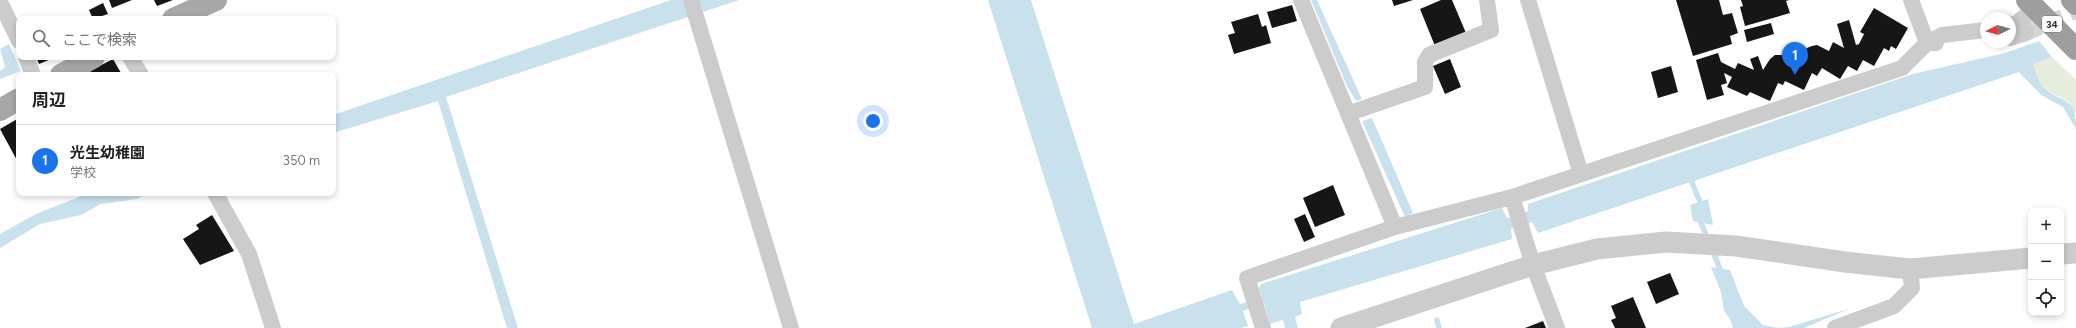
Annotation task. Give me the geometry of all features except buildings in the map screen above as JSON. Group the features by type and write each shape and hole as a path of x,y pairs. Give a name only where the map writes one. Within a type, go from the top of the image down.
{"highway":[{"path":"2072,0 2076,4"},
{"name":"34","path":"2031,4 2076,49"}],"main road":[{"path":"180,16 216,0"},
{"path":"66,72 88,60"},
{"path":"0,110 16,101"}],"street":[{"path":"691,0 791,328"},
{"path":"1301,0 1350,113 1395,227"},
{"path":"1350,113 1425,87 1424,62 1429,55 1491,30 1487,0"},
{"path":"1528,0 1581,174"},
{"path":"1911,0 1926,43"},
{"path":"0,2 16,35"},
{"path":"2016,23 2031,4"},
{"path":"1262,328 1247,278 1395,227 1512,197 1902,68 1926,43 1942,35 1980,31"},
{"path":"2016,36 2026,34"},
{"path":"1926,43 1980,41"},
{"path":"27,60 32,72"},
{"path":"132,60 139,72"},
{"path":"217,196 249,254 273,328"},
{"path":"1512,197 1533,265 1557,328"},
{"path":"1342,328 1533,265 1597,249 1666,242 1710,244 1910,269 2028,258"},
{"path":"2064,254 2076,253"},
{"path":"1835,328 1894,306 1912,288 1910,269"}],"green space":[{"path":"2052,57 2076,80 2076,114 2069,102 2047,90 2037,79 2033,64"}],"water":[{"path":"671,0 739,0 446,97 518,328 507,328 438,101 336,132 336,114"},
{"path":"988,0 1031,0 1134,324 1232,290 1240,304 1262,298 1259,288 1261,284 1502,208 1507,218 1528,211 1528,204 1913,74 2005,53 2039,41 2052,57 2033,64 2037,75 2040,82 2048,91 2066,101 2073,107 2076,119 2076,129 2063,107 2041,95 2019,72 1538,233 1532,222 1511,229 1512,239 1300,302 1302,314 1295,317 1298,328 1285,328 1283,320 1270,324 1264,303 1243,311 1248,326 1242,328 1092,328"},
{"path":"1311,0 1317,0 1362,99 1356,101 1347,86"},
{"path":"9,44 21,71 0,79 0,71 5,67 0,49"},
{"path":"1372,118 1413,213 1405,217 1362,121"},
{"path":"81,196 142,196 137,199 101,204 81,215 40,224 0,248 0,234 36,214"},
{"path":"1708,199 1713,225 1693,221 1690,205"},
{"path":"1711,267 1730,270 1744,306 1763,325 1778,328 1733,328 1730,319 1724,311 1721,292"},
{"path":"1851,308 1804,328 1778,328 1789,327"}],"waterway":[{"path":"1689,175 1700,202 1701,223 1708,239"},
{"path":"1712,249 1722,274"},
{"path":"1437,320 1439,328"}],"tunnel":[{"path":"2026,33 2076,11"}],"place":[{"name":"光生幼稚園","path":"1795,75"}]}
